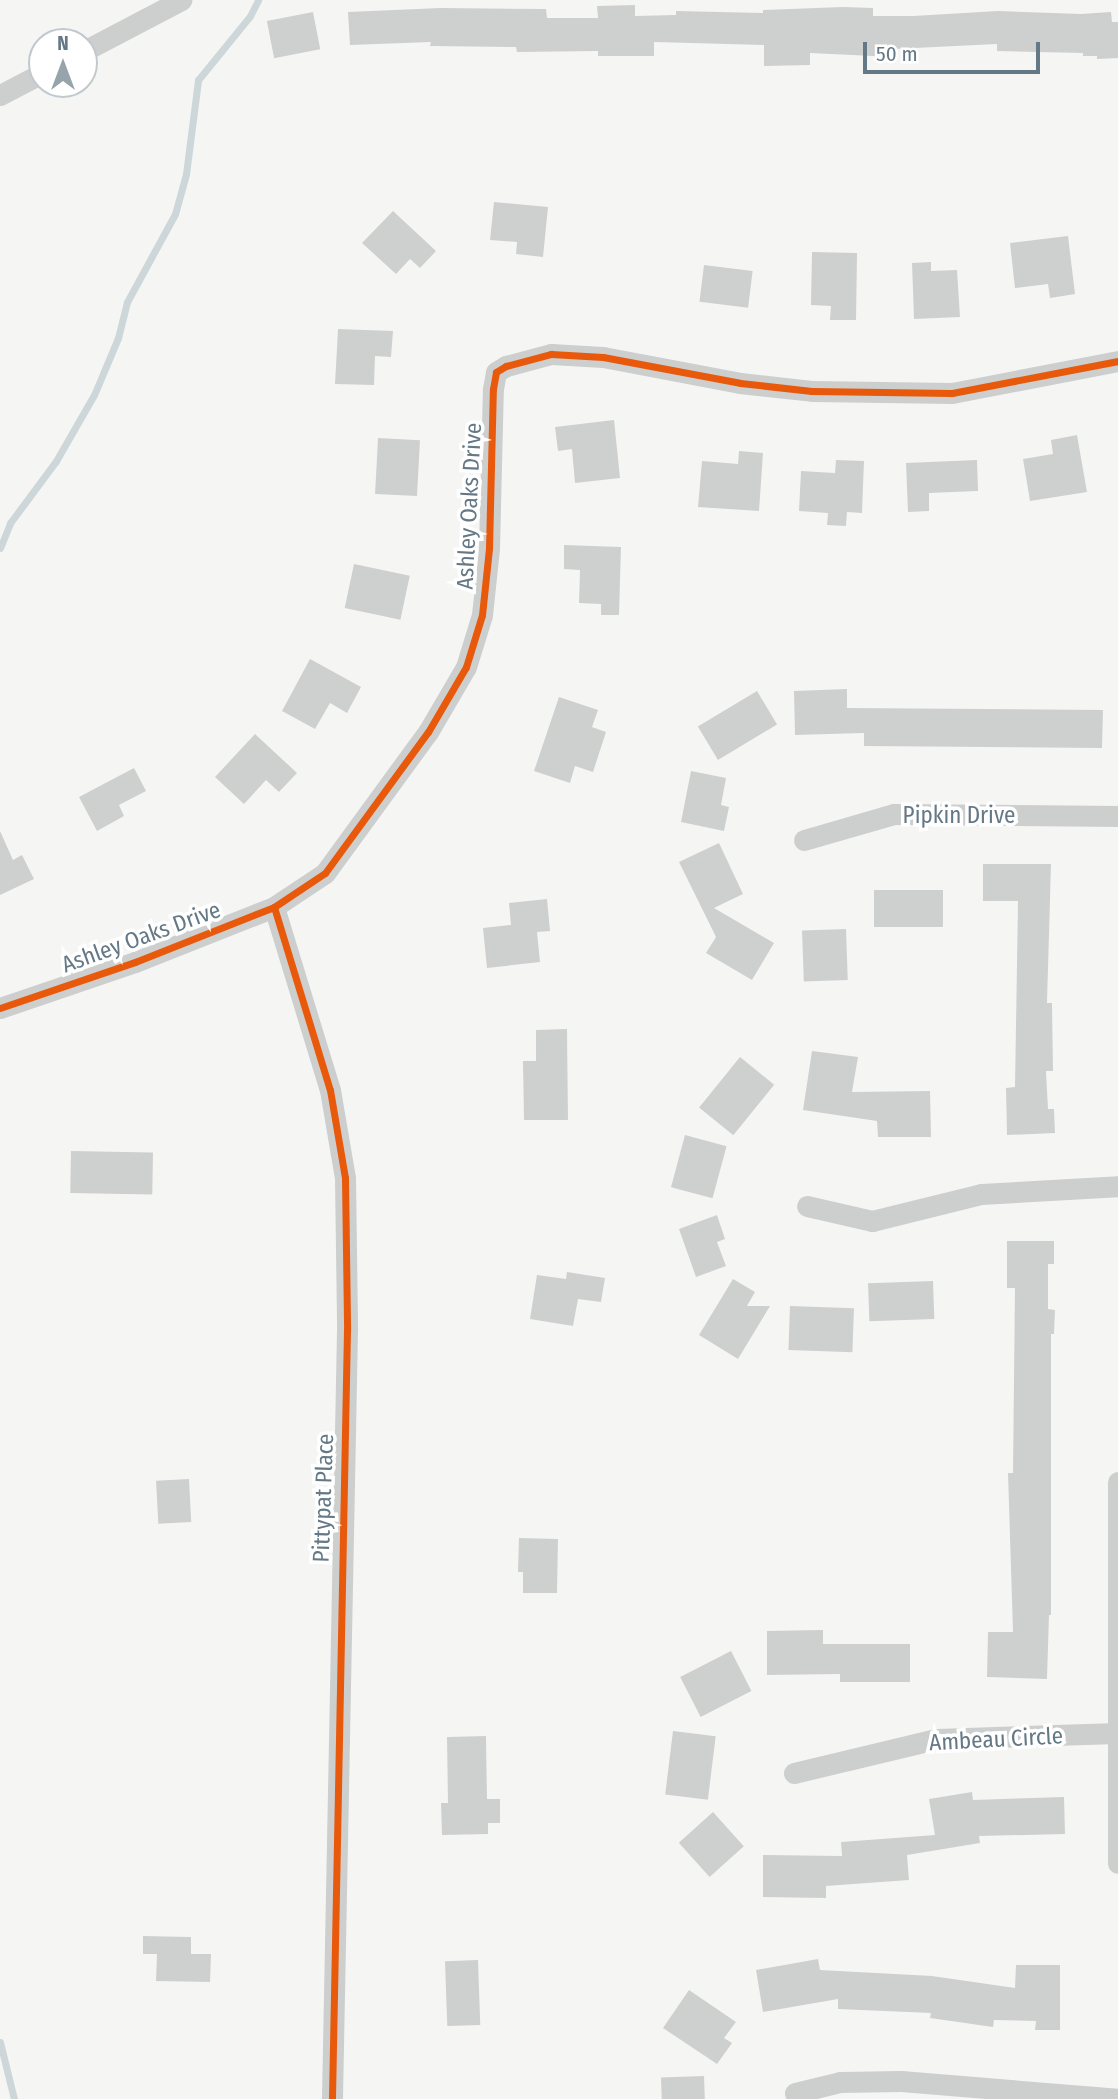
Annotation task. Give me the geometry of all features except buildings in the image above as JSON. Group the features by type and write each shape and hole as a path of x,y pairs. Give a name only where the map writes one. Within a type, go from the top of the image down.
{"street":[{"path":"98,44 181,0"},
{"path":"0,95 28,80"},
{"name":"Ashley Oaks Drive","path":"0,1008 135,962 274,907 325,873 428,732 466,667 482,615 487,562 493,389 496,372 506,366 551,354 603,357 740,383 813,391 952,393 1118,361"},
{"name":"Pipkin Drive","path":"804,841 894,814 1118,817"},
{"name":"Pittypat Place","path":"274,907 330,1090 345,1178 347,1330 332,2099"},
{"path":"807,1206 872,1221 981,1194 1118,1186"},
{"path":"1118,1482 1118,1863"},
{"name":"Ambeau Circle","path":"794,1773 936,1739 1117,1733"},
{"path":"795,2093 840,2082 901,2081 1118,2099"}],"waterway":[{"path":"0,548 10,523 56,461 94,395 118,338 127,302 175,214 186,174 198,80 250,16 258,0"},
{"path":"0,2042 14,2099"}],"cycle path":[{"path":"0,1008 135,962 274,907 325,873 428,732 466,667 482,615 489,548 493,389 496,372 506,366 551,354 603,357 740,383 812,391 952,393 1118,361"},
{"path":"274,907 330,1090 345,1178 347,1330 332,2099"}]}
